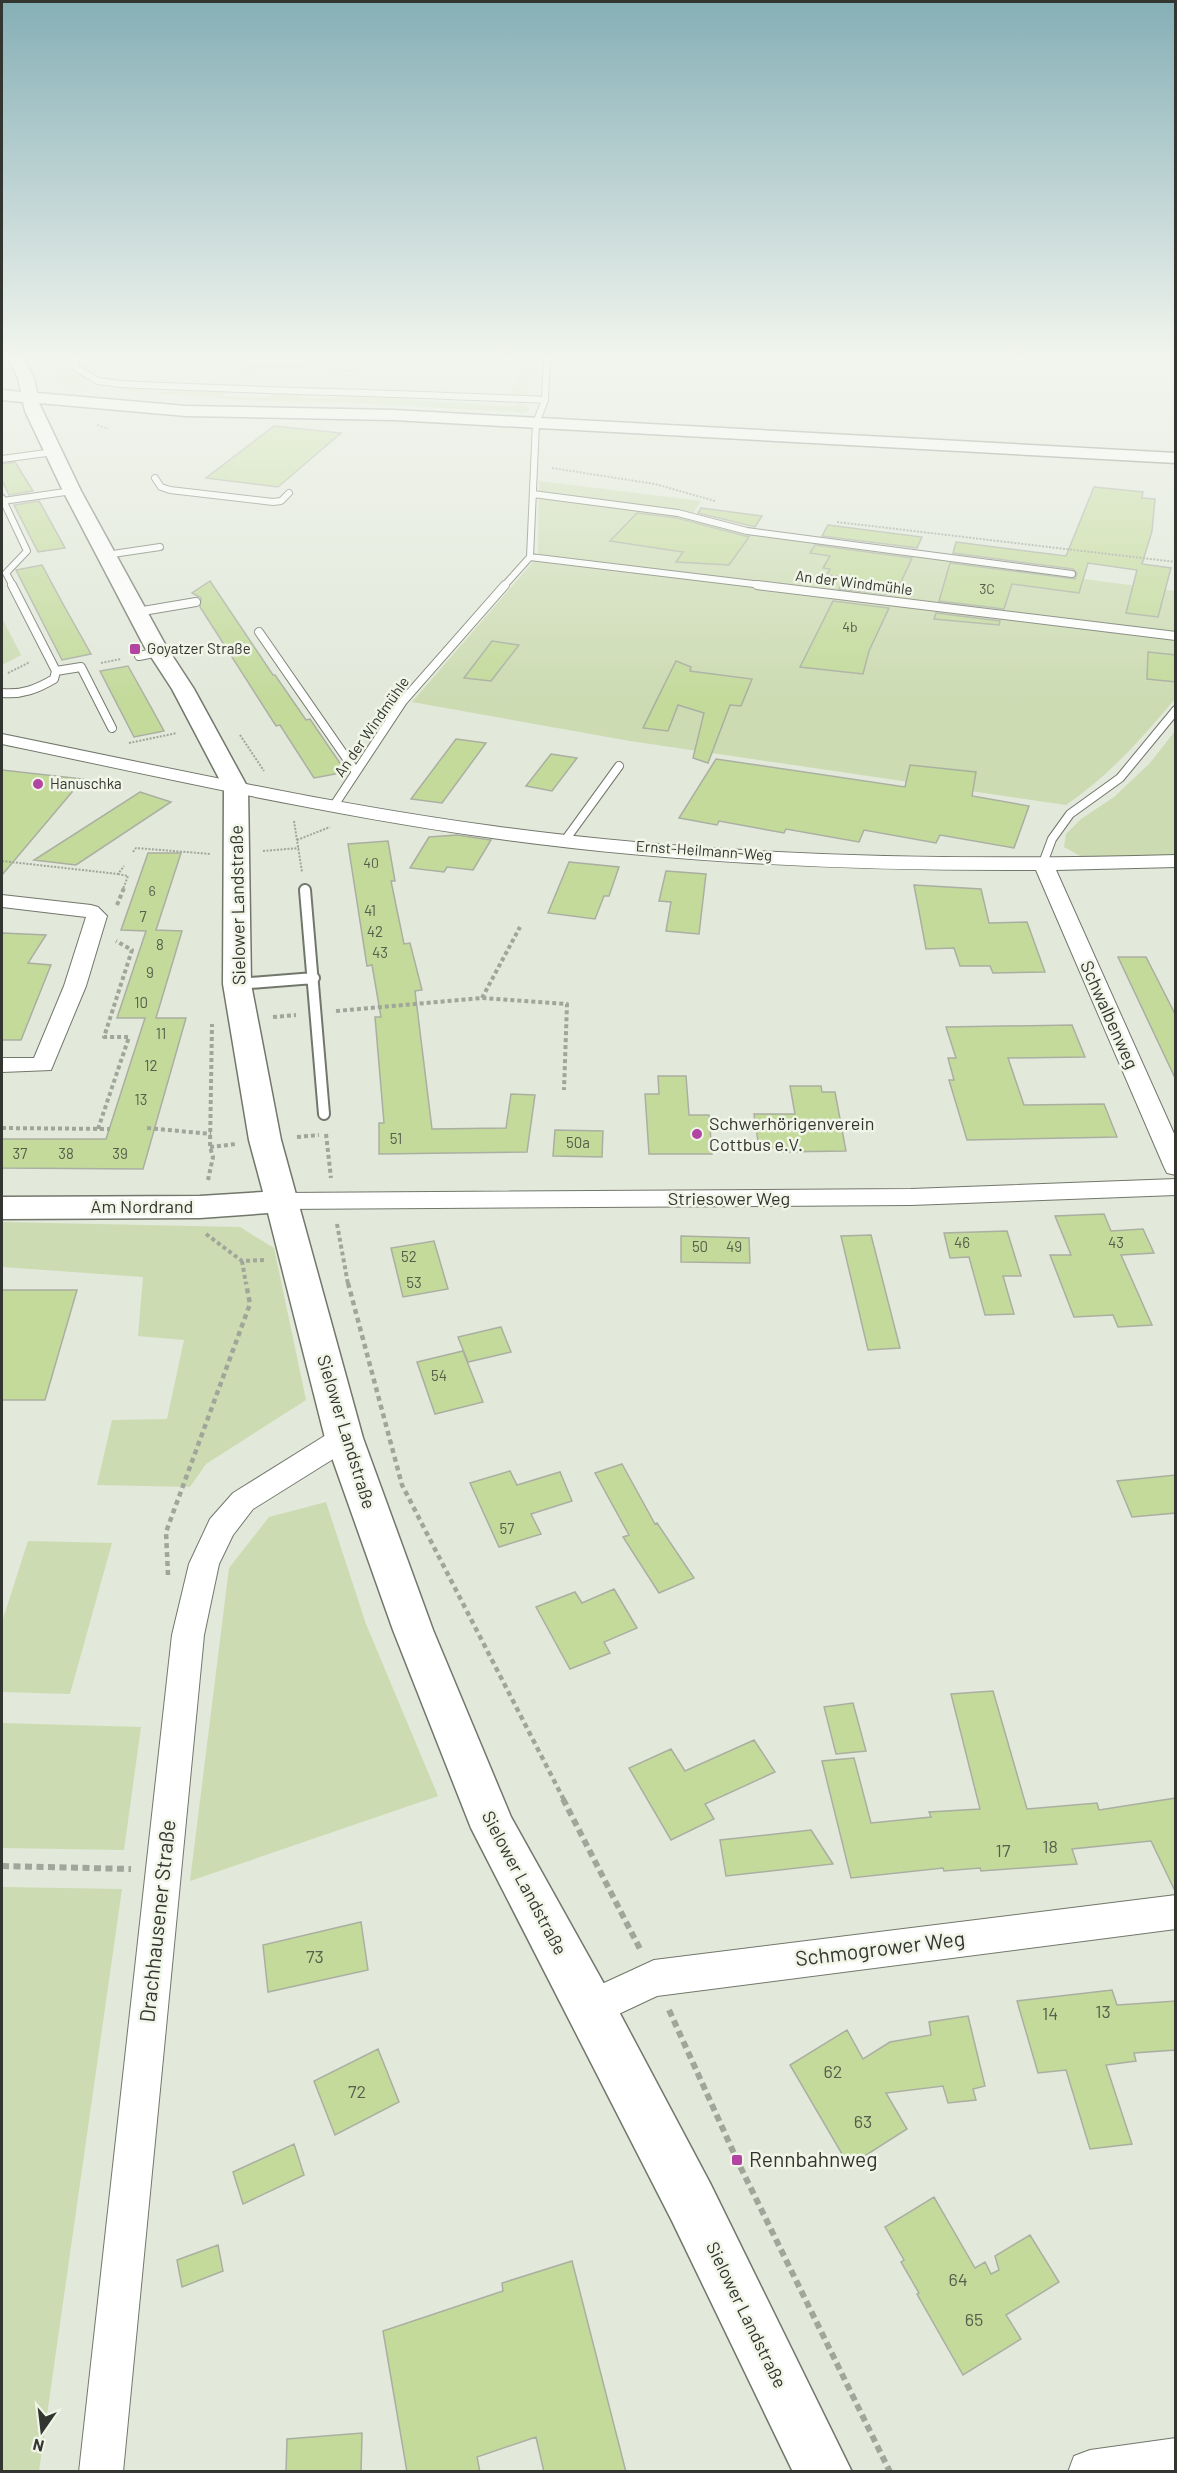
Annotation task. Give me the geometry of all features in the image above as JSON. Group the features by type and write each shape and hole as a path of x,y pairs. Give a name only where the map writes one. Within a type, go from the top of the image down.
{"main road":[{"name":"Sielower Landstraße","path":"62,469 137,612 149,654 183,689 236,788 237,984 266,1140 344,1438 412,1630 493,1828 591,2008 691,2202 823,2472"},
{"name":"Am Nordrand","path":"2,1208 200,1207 282,1201"}],"street":[{"path":"2,739 195,777 236,788"},
{"name":"Ernst-Heilmann-Weg","path":"236,788 333,807 494,832 680,851 820,859 1043,863 1176,861"},
{"name":"Schwalbenweg","path":"1043,863 1176,1167"},
{"path":"2,901 91,911 97,916 75,986 43,1065 2,1065"},
{"name":"Striesower Weg","path":"282,1201 911,1197 1176,1187"},
{"name":"Drachhausener Straße","path":"101,2472 188,1635 204,1563 221,1528 243,1501 344,1438"},
{"name":"Schmogrower Weg","path":"591,2008 654,1978 1176,1912"},
{"path":"1090,2472 1176,2460"}],"lane":[{"path":"530,557 535,469"},
{"path":"155,478 160,487 170,490 273,502 281,501 290,493"},
{"path":"2,693 24,693 37,689 54,679 56,671 6,573 27,551 2,500 72,491"},
{"path":"533,494 678,513 747,531 1072,574"},
{"path":"106,555 161,549"},
{"name":"An der Windmühle","path":"333,807 403,701 530,557 1176,636"},
{"path":"137,612 196,602"},
{"path":"259,632 356,772"},
{"path":"56,671 81,667 112,728"},
{"path":"1043,863 1052,839 1070,814 1120,778 1176,710"},
{"path":"566,839 620,766"},
{"path":"305,890 324,1114"},
{"path":"237,984 314,978"}],"path":[{"path":"559,469 621,478 691,493 724,504"},
{"path":"827,520 1176,562"},
{"path":"2,676 48,652"},
{"path":"81,667 149,654"},
{"path":"133,852 136,848 237,853 299,848 294,820"},
{"path":"2,861 128,876 116,909"},
{"path":"118,874 124,866"},
{"path":"482,998 520,927"},
{"path":"98,1129 129,1037 104,1037 132,950 115,941 111,936"},
{"path":"244,1019 482,998 567,1004 564,1090"},
{"path":"324,1114 341,1254 402,1485 654,1978 737,2160 890,2472"},
{"path":"2,1128 110,1129"},
{"path":"147,1128 211,1134"},
{"path":"2,1866 138,1869"}],"shaded area":[{"path":"539,481 701,501 690,518 748,534 1175,591 1175,699 1111,769 1066,805 630,741 412,702 538,556"},
{"path":"2,618 21,655 2,665"},
{"path":"1175,731 1175,855 1084,858 1064,847 1066,834 1081,819 1114,797 1150,763"},
{"path":"2,1222 240,1227 274,1248 306,1400 206,1464 190,1487 97,1485 112,1420 167,1419 184,1340 138,1336 143,1277 2,1267"},
{"path":"326,1502 366,1624 438,1796 190,1881 229,1568 269,1517"},
{"path":"28,1541 112,1543 70,1694 2,1692 2,1622"},
{"path":"2,1723 141,1727 124,1850 2,1848"},
{"path":"2,1887 122,1889 39,2471 2,2471"}],"building":[{"path":"2,469 20,469 33,491 9,495 2,480"},
{"path":"217,469 299,469 278,487 206,478"},
{"path":"1094,487 1143,492 1142,498 1155,499 1152,531 1142,564 1171,568 1158,617 1126,613 1137,570 1088,563 1079,593 1012,584 1004,609 939,601 950,563 1075,579 1077,573 1073,569 953,553 956,542 1066,556"},
{"path":"39,501 65,548 38,552 14,505"},
{"path":"701,508 762,516 755,527 698,513"},
{"path":"637,513 677,518 749,537 729,565 676,562 683,552 610,541"},
{"path":"828,525 922,537 917,548 822,536"},
{"path":"815,545 912,558 895,595 839,589 845,577 827,575 830,569 823,568 830,556 810,553"},
{"path":"42,565 91,654 62,660 16,570"},
{"path":"210,581 273,675 306,720 310,719 346,772 314,778 280,725 276,726 200,607 201,598 192,593"},
{"path":"833,601 889,608 869,651 863,674 800,667"},
{"path":"936,613 1000,621 999,625 934,619"},
{"path":"492,641 519,645 491,681 464,678"},
{"path":"1148,652 1176,655 1176,682 1147,679"},
{"path":"676,661 691,667 690,671 752,679 741,706 730,705 708,763 693,758 704,713 678,705 668,731 643,728"},
{"path":"128,666 164,731 134,737 100,671"},
{"path":"456,739 486,743 442,803 411,799"},
{"path":"551,754 577,758 552,791 526,786"},
{"path":"716,759 905,787 910,765 976,772 972,796 1029,806 1014,848 940,835 936,843 864,830 859,842 786,829 784,833 719,821 717,825 679,818"},
{"path":"2,770 83,779 2,875"},
{"path":"140,792 171,802 76,865 34,860"},
{"path":"457,835 491,840 473,870 447,867 444,872 410,868 429,837"},
{"path":"388,841 395,881 391,881 404,944 410,943 422,990 415,991 432,1129 506,1128 511,1094 535,1095 527,1152 379,1154 379,1123 384,1123 375,1017 381,1017 372,965 367,966 348,844"},
{"path":"148,853 181,853 156,930 182,931 156,1018 186,1018 143,1169 2,1168 2,1139 106,1139 145,1018 117,1018 146,931 121,930"},
{"path":"569,862 619,867 609,896 604,896 595,919 548,913"},
{"path":"666,871 706,874 699,934 666,931 671,902 659,901"},
{"path":"914,885 981,889 989,923 1027,922 1045,972 993,973 990,966 960,966 954,948 926,949"},
{"path":"2,933 46,935 28,963 51,965 21,1040 2,1040"},
{"path":"1118,957 1146,957 1176,1016 1176,1080"},
{"path":"1072,1025 1085,1057 1008,1058 1024,1105 1104,1104 1117,1137 967,1140 949,1080 954,1080 948,1058 956,1058 946,1027"},
{"path":"658,1076 686,1076 689,1115 709,1115 712,1154 649,1154 645,1094 659,1094"},
{"path":"790,1086 821,1086 822,1092 835,1092 846,1151 780,1152 779,1148 759,1148 754,1114 795,1114"},
{"path":"555,1130 603,1131 602,1157 553,1156"},
{"path":"1104,1214 1111,1231 1143,1229 1154,1253 1121,1255 1152,1325 1118,1327 1113,1315 1074,1317 1050,1255 1071,1255 1055,1216"},
{"path":"1007,1231 1021,1276 1003,1276 1014,1314 985,1315 969,1257 950,1258 944,1233"},
{"path":"871,1235 900,1348 868,1350 841,1236"},
{"path":"681,1236 749,1238 750,1263 681,1262"},
{"path":"434,1241 448,1289 403,1297 391,1248"},
{"path":"2,1290 77,1290 45,1400 2,1400"},
{"path":"501,1327 511,1352 468,1362 458,1337"},
{"path":"463,1351 483,1402 435,1414 417,1362"},
{"path":"622,1464 655,1524 657,1523 694,1578 659,1593 623,1537 629,1535 595,1473"},
{"path":"510,1471 517,1485 560,1472 572,1501 531,1514 541,1534 499,1547 470,1483"},
{"path":"1176,1475 1176,1513 1132,1517 1117,1481"},
{"path":"614,1589 637,1628 604,1642 610,1653 570,1669 536,1607 575,1592 582,1603"},
{"path":"993,1691 1027,1809 1097,1803 1099,1810 1176,1798 1176,1893 1151,1841 1072,1849 1077,1864 981,1871 980,1868 944,1871 943,1868 851,1878 822,1761 854,1758 871,1823 931,1817 929,1812 980,1809 951,1694"},
{"path":"853,1703 866,1751 836,1754 824,1707"},
{"path":"754,1740 775,1772 705,1804 714,1819 671,1840 629,1768 671,1749 685,1771"},
{"path":"811,1830 833,1864 726,1876 720,1840"},
{"path":"361,1922 368,1970 268,1992 263,1945"},
{"path":"1112,1990 1117,2005 1176,2001 1176,2050 1134,2053 1136,2061 1106,2065 1132,2144 1090,2149 1066,2070 1038,2073 1017,2001"},
{"path":"968,2016 985,2086 973,2089 976,2100 948,2103 943,2086 886,2093 907,2129 849,2166 790,2065 847,2030 863,2059 890,2042 931,2035 929,2022"},
{"path":"378,2049 399,2102 335,2135 314,2081"},
{"path":"294,2144 304,2175 243,2204 233,2172"},
{"path":"934,2197 975,2268 985,2262 991,2274 999,2270 995,2256 1030,2235 1059,2282 1006,2315 1021,2339 963,2375 917,2294 919,2293 901,2262 904,2260 885,2227"},
{"path":"218,2245 223,2271 182,2287 177,2260"},
{"path":"572,2261 626,2472 544,2472 536,2437 477,2457 480,2472 407,2472 383,2331 503,2291 502,2283"},
{"path":"362,2433 361,2472 286,2472 287,2439"}],"place":[{"name":"Goyatzer Straße","path":"135,649"},
{"name":"Hanuschka","path":"38,784"},
{"name":"Schwerhörigenverein Cottbus e.V.","path":"697,1134"},
{"name":"Rennbahnweg","path":"737,2160"}]}
